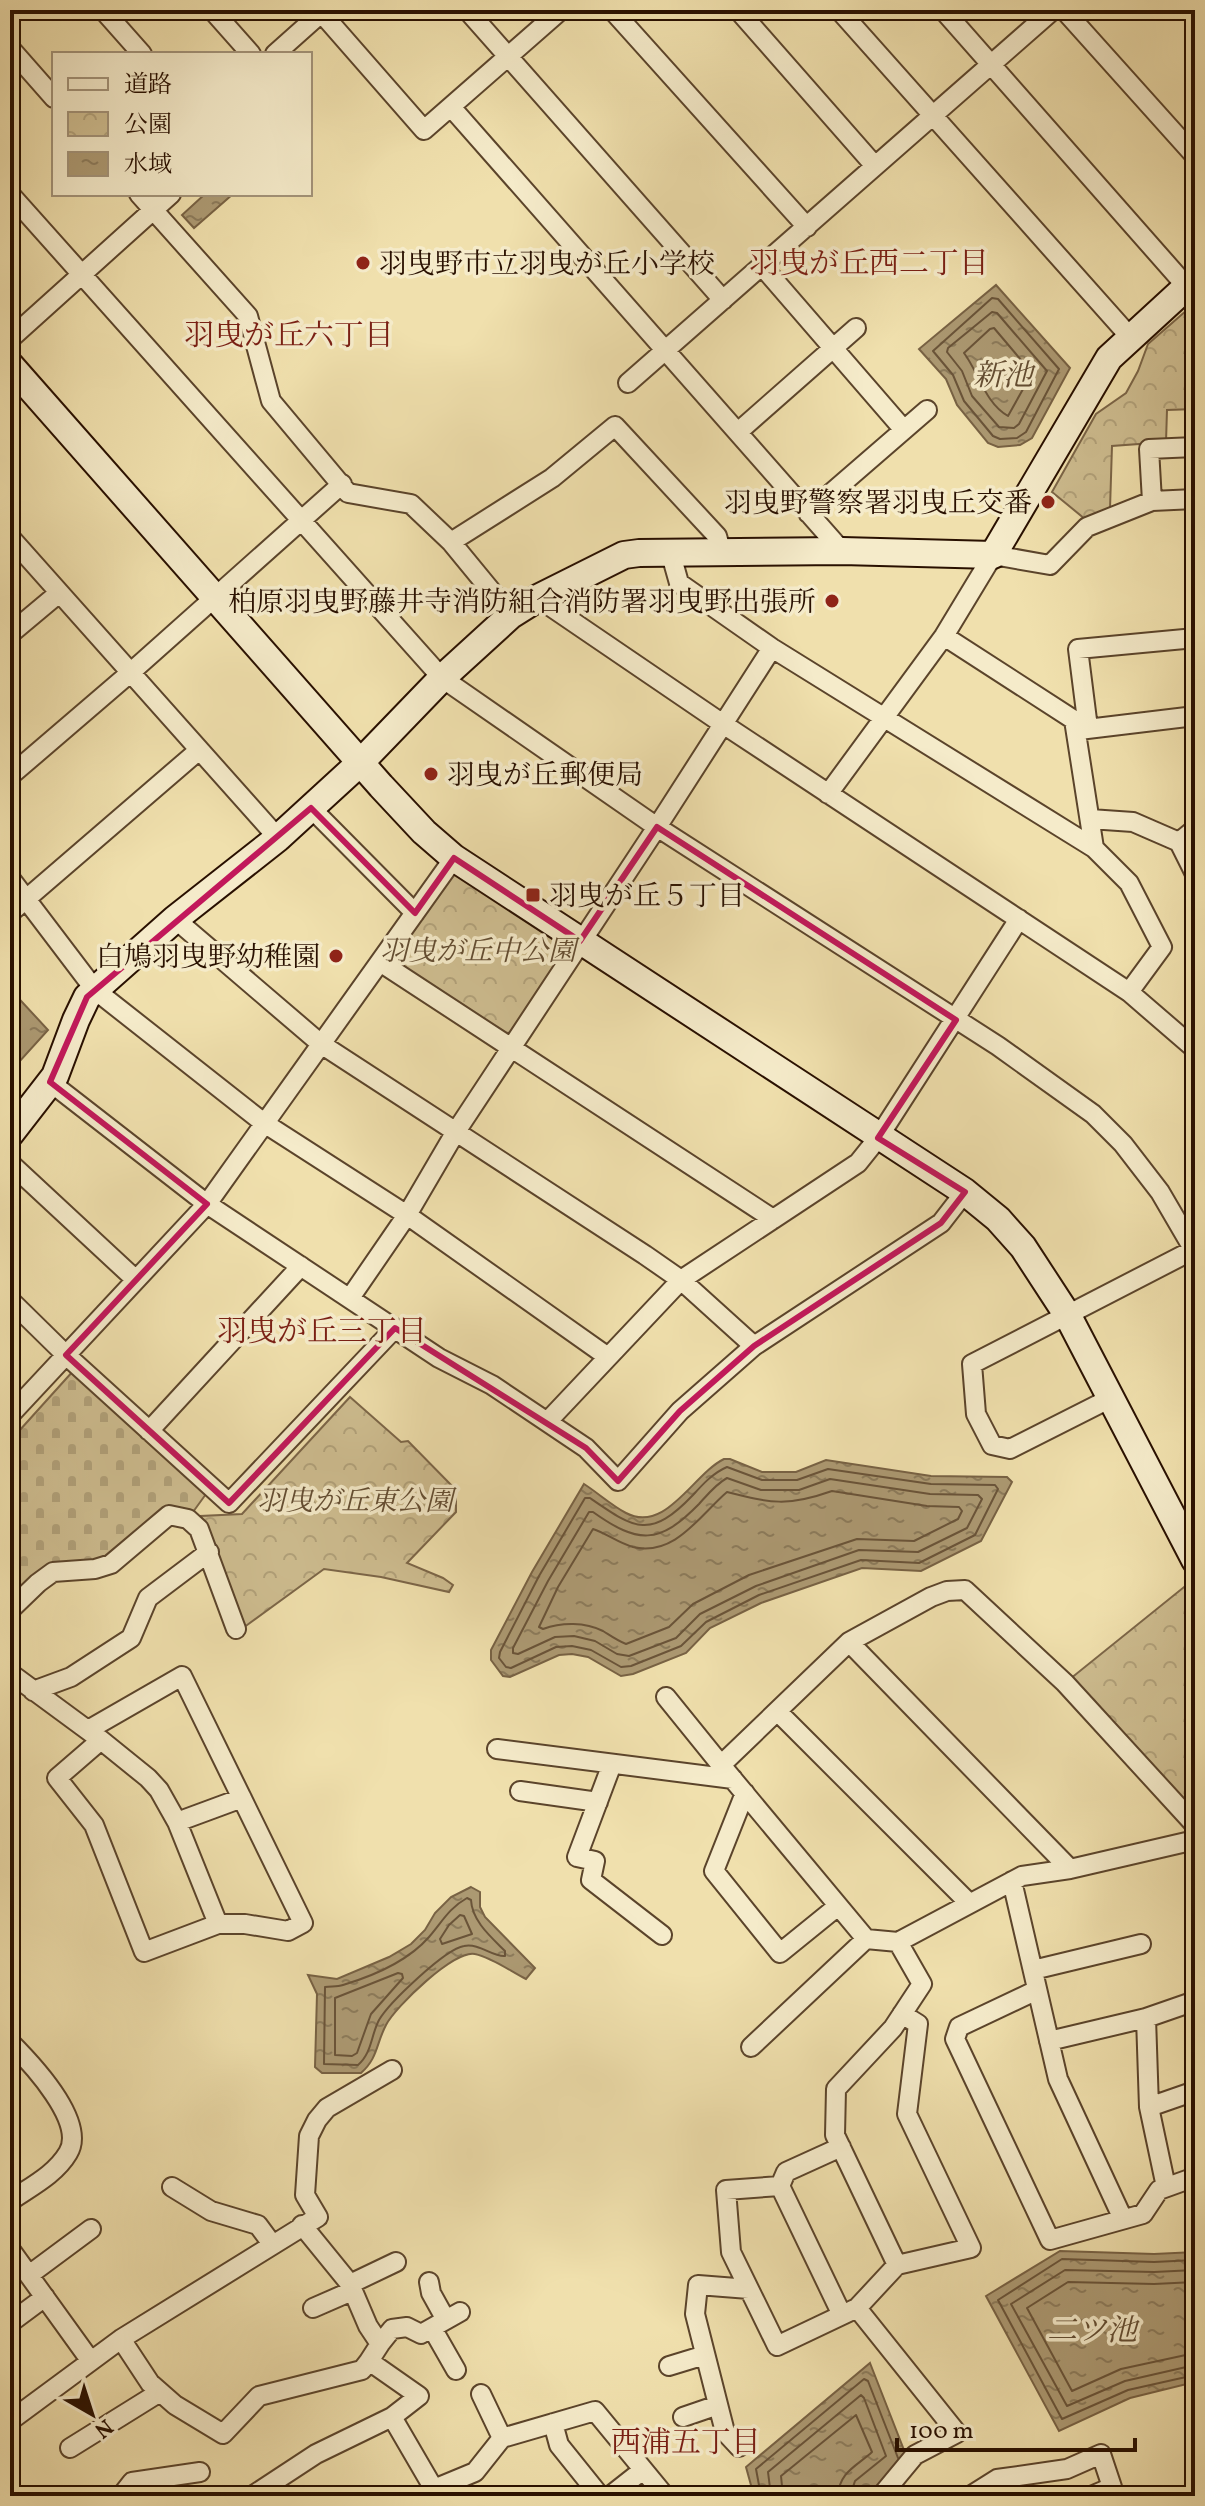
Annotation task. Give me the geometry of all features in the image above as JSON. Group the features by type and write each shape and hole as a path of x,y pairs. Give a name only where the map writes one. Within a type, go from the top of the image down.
{"street":[{"path":"103,10 140,52"},
{"path":"212,10 238,50"},
{"path":"467,10 723,300"},
{"path":"277,52 320,12 424,130 561,10"},
{"path":"612,10 807,227"},
{"path":"738,10 875,166"},
{"path":"839,10 1131,338"},
{"path":"828,794 944,636 1109,358 1191,283 943,10"},
{"path":"628,383 1053,10"},
{"path":"1064,10 1195,156"},
{"path":"10,48 52,96"},
{"path":"451,107 842,551"},
{"path":"10,194 442,678 657,827 1042,1076 1093,1114 1123,1144 1160,1192 1195,1250 972,1364 976,1414 992,1445 1010,1449 1111,1398"},
{"path":"141,196 248,316 271,401 348,493 411,504 451,542 511,615"},
{"path":"10,339 169,196"},
{"path":"762,266 904,430"},
{"path":"738,432 856,328"},
{"path":"10,365 424,832 454,858 965,1192 998,1219 1023,1247 1068,1316 1195,1560"},
{"path":"808,513 927,410"},
{"path":"451,542 552,478 615,426 717,536 721,550"},
{"path":"1152,501 1149,449 1195,447"},
{"path":"10,776 342,484"},
{"path":"10,1134 50,1082 87,997 175,919 278,838 361,762 442,678 511,615 538,598 624,555 670,551 993,555 1050,565 1087,527 1152,501 1195,499"},
{"path":"10,537 278,838"},
{"path":"670,551 679,583 772,648 1094,848 1129,883 1162,947 1129,992"},
{"path":"10,634 59,593"},
{"path":"538,598 1129,992 1195,1049"},
{"path":"944,636 1074,720 1081,730"},
{"path":"1094,848 1081,730 1078,649 1195,638"},
{"path":"350,1298 407,1215 455,1133 772,648"},
{"path":"1081,730 1195,716"},
{"path":"10,913 198,751"},
{"path":"311,808 415,913"},
{"path":"1090,819 1133,822 1179,842 1195,874"},
{"path":"1179,842 1195,829"},
{"path":"10,1415 207,1204 454,858"},
{"path":"10,878 95,990 264,1123 407,1215 608,1357"},
{"path":"175,919 321,1044 681,1280 754,1346"},
{"path":"547,1422 681,1280 858,1163 956,1020 1019,919"},
{"path":"380,962 773,1219"},
{"path":"50,1082 207,1204 439,1358 492,1385 586,1448 618,1481 680,1411 754,1346 941,1223 965,1192"},
{"path":"10,1163 136,1280"},
{"path":"149,1431 301,1266"},
{"path":"10,1300 229,1503 395,1328"},
{"path":"10,1610 53,1572 95,1569 111,1564 169,1515 188,1519 199,1529 236,1629"},
{"path":"33,1691 71,1677 131,1638 148,1598 209,1552"},
{"path":"838,1906 780,1953 714,1871 733,1779 778,1712 849,1642 947,1591 965,1590 1065,1683 1195,1825"},
{"path":"849,1642 1070,1869"},
{"path":"10,1673 94,1735 159,1790 177,1822 218,1924"},
{"path":"182,1676 303,1923 288,1931 245,1924 218,1924 144,1952 94,1825 57,1778 94,1735 182,1676"},
{"path":"666,1697 866,1939 898,1942 1022,1876 1070,1869 1195,1840"},
{"path":"778,1712 969,1903"},
{"path":"497,1749 733,1779"},
{"path":"612,1764 577,1857 595,1861 591,1880 662,1935"},
{"path":"520,1791 598,1802"},
{"path":"177,1822 242,1798"},
{"path":"1012,1881 1058,2079 1123,2219"},
{"path":"751,2047 866,1939"},
{"path":"897,2265 835,2135 836,2089 893,2028 922,1984 898,1942"},
{"path":"1033,1970 1141,1944"},
{"path":"1037,1990 959,2027 955,2039 1050,2240 1143,2214 1159,2190 1195,2177"},
{"path":"1049,2041 1146,2018 1195,2001"},
{"path":"780,2186 726,2190 731,2252 777,2346 849,2312 897,2265 971,2248 907,2114 918,2024 902,2014"},
{"path":"1146,2018 1149,2107 1166,2187"},
{"path":"10,2042 50,2088 69,2121 72,2146 52,2172 10,2201"},
{"path":"10,2421 121,2339 318,2217 305,2195 309,2136 317,2120 327,2108 392,2070"},
{"path":"1149,2107 1195,2091"},
{"path":"780,2186 786,2172 841,2147"},
{"path":"780,2186 849,2312 957,2433 915,2455 881,2496"},
{"path":"172,2187 211,2211 258,2225 272,2244"},
{"path":"302,2225 351,2287 368,2326 380,2344"},
{"path":"29,2275 91,2229"},
{"path":"10,2249 90,2360"},
{"path":"313,2308 396,2262"},
{"path":"429,2282 431,2293 446,2320 456,2370"},
{"path":"739,2447 725,2432 695,2314 698,2285 749,2289"},
{"path":"10,2323 45,2297"},
{"path":"121,2339 150,2383 175,2405 223,2434 259,2396 362,2370 392,2329 407,2327 421,2334 446,2320"},
{"path":"669,2366 705,2355"},
{"path":"252,2496 316,2454 392,2417 419,2396 369,2361"},
{"path":"70,2448 160,2392"},
{"path":"481,2394 502,2438"},
{"path":"683,2417 718,2405"},
{"path":"392,2417 436,2493 475,2472 502,2438 595,2411 665,2496"},
{"path":"553,2423 559,2445 610,2495 643,2470"},
{"path":"970,2496 997,2479 1067,2469 1101,2454 1112,2487 1091,2496"},
{"path":"121,2496 132,2482 200,2472"}],"highlighted area":[{"path":"311,808 415,913 454,858 580,941 657,827 956,1020 878,1138 965,1192 941,1223 754,1346 680,1411 618,1481 586,1448 395,1328 229,1503 66,1355 207,1204 50,1082 87,997"}],"green space":[{"path":"1195,303 1195,409 1167,410 1166,442 1112,446 1110,509 1085,519 1052,492 1096,414 1126,393 1148,344"},
{"name":"羽曳が丘中公園","path":"455,868 572,944 510,1039 389,961"},
{"path":"74,1370 206,1494 193,1512 166,1508 106,1558 53,1567 10,1606 10,1441"},
{"name":"羽曳が丘東公園","path":"350,1397 401,1442 408,1441 456,1490 456,1512 407,1563 453,1585 449,1592 381,1577 324,1569 243,1628 201,1516 242,1514"},
{"path":"1195,1580 1195,1816 1065,1683"}],"water":[{"path":"203,196 231,196 194,228 182,215"},
{"name":"新池","path":"996,285 1070,368 1032,438 1020,445 998,447 988,443 957,405 946,379 919,349"},
{"path":"10,989 48,1030 10,1072"},
{"path":"724,1459 762,1472 796,1472 826,1460 931,1476 1007,1477 1012,1482 981,1541 921,1571 862,1568 761,1603 710,1628 686,1653 633,1674 621,1676 588,1657 572,1654 559,1655 510,1677 503,1676 491,1660 491,1650 584,1484 626,1513 640,1517 654,1516 678,1500"},
{"path":"471,1887 480,1892 480,1907 485,1917 535,1968 526,1979 475,1954 454,1960 426,1981 392,2017 374,2056 361,2073 322,2073 315,2067 317,1994 308,1975 337,1979 389,1957 411,1944 451,1897"},
{"name":"二ツ池","path":"1060,2251 1195,2252 1195,2382 1130,2398 1059,2431 986,2296"},
{"path":"870,2363 909,2463 868,2496 754,2496 746,2467"}],"place":[{"name":"羽曳野市立羽曳が丘小学校","path":"363,263"},
{"name":"羽曳野警察署羽曳丘交番","path":"1048,502"},
{"name":"柏原羽曳野藤井寺消防組合消防署羽曳野出張所","path":"832,601"},
{"name":"羽曳が丘郵便局","path":"431,774"},
{"name":"羽曳が丘５丁目","path":"533,895"},
{"name":"白鳩羽曳野幼稚園","path":"336,956"}],"district":[{"name":"羽曳が丘西二丁目","path":"869,263"},
{"name":"羽曳が丘六丁目","path":"289,335"},
{"name":"羽曳が丘三丁目","path":"322,1331"},
{"name":"西浦五丁目","path":"686,2442"}]}
